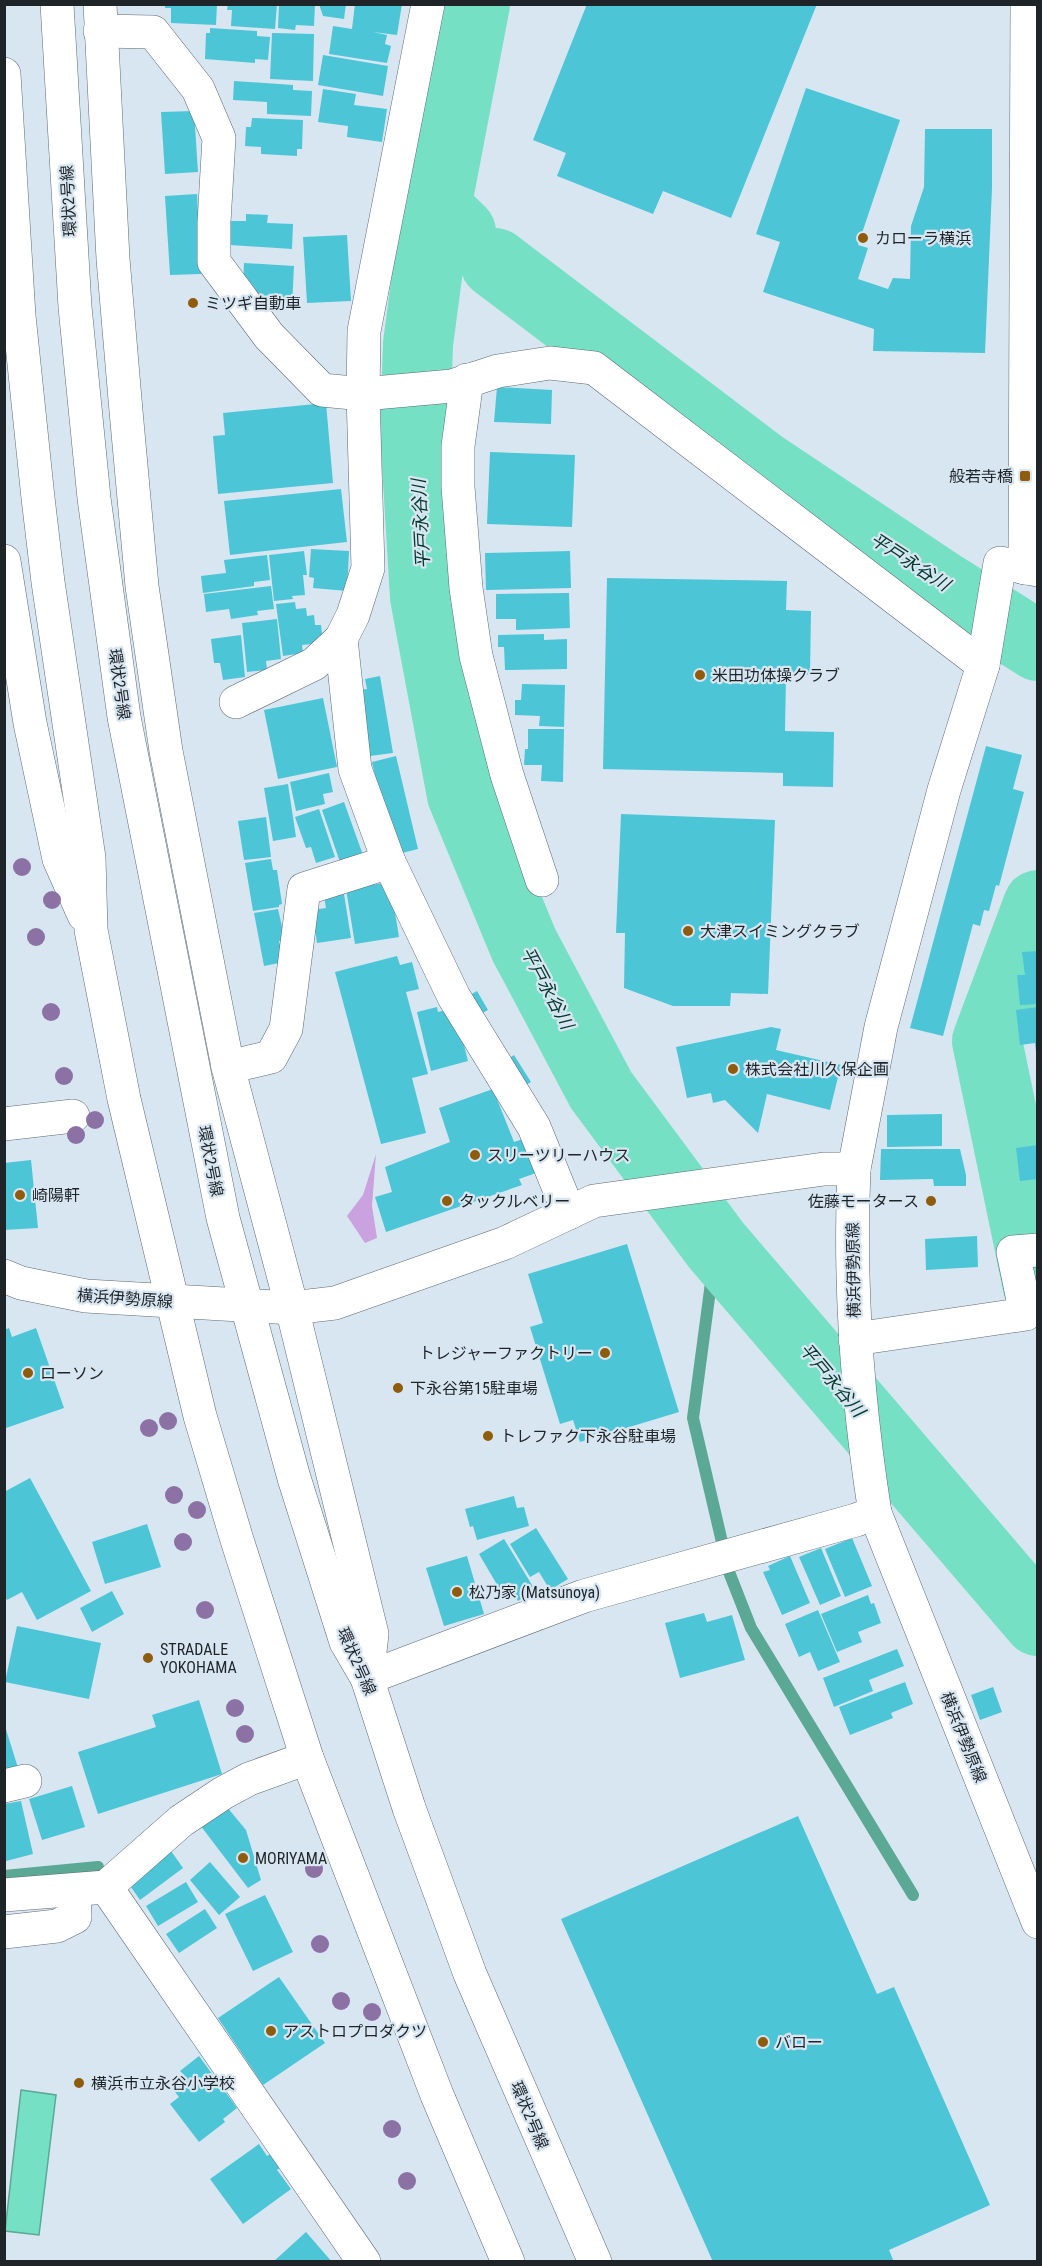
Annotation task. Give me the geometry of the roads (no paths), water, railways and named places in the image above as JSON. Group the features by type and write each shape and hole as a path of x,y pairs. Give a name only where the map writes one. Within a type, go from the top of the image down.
{"main road":[{"name":"環状2号線","path":"57,4 75,307 94,498 124,717 223,1218 294,1478 346,1642 367,1678 409,1808 470,1974 595,2262"},
{"path":"236,702 314,664 341,639 354,615 368,568 363,394 364,331 428,4"},
{"path":"1027,4 1031,569"},
{"path":"875,1513 584,1596 367,1678 372,1634 292,1308 228,1067 166,751 141,586 113,259 100,18 153,32 198,88 219,138 214,262 269,336 322,390 363,394 460,383 498,371 550,363 594,368 985,657"},
{"path":"4,74 12,227 27,406 48,582 89,858 91,930 123,1099 195,1395 237,1540 307,1758 437,2095 508,2262"},
{"path":"460,383 458,487 468,600 476,656 507,775 542,880"},
{"path":"4,561 30,723 59,860 91,930"},
{"name":"横浜伊勢原線","path":"1031,569 1000,563 985,657 944,790 881,1027 854,1169 852,1225 855,1341 865,1453 875,1513 1038,1922"},
{"path":"341,639 355,769 389,862 454,997 534,1128 569,1213"},
{"path":"228,1067 271,1057 286,1029 304,889 389,862"},
{"path":"4,1124 73,1116"},
{"path":"292,1308 335,1303 505,1243 594,1201 824,1169 854,1169"},
{"path":"855,1341 1026,1314 1013,1252 1038,1250"},
{"name":"横浜伊勢原線","path":"4,1276 21,1284 86,1296 292,1308"},
{"path":"4,1895 106,1887 181,1821 223,1793 249,1779 307,1758"},
{"path":"106,1887 364,2262"},
{"path":"4,1932 57,1926 75,1917 74,1891"}],"waterway":[{"name":"平戸永谷川","path":"461,232 436,208 475,4"},
{"name":"平戸永谷川","path":"436,208 418,344 415,432 425,597 462,795 524,945 601,1090 716,1245 1038,1621"},
{"name":"平戸永谷川","path":"495,263 760,464 944,587 1038,646"},
{"name":"平戸永谷川","path":"1038,905 987,1041 1038,1287"},
{"path":"716,1245 693,1418 729,1572 751,1628 913,1895"},
{"path":"4,1876 98,1867"}],"place":[{"name":"カローラ横浜","path":"863,238"},
{"name":"ミツギ自動車","path":"193,303"},
{"name":"般若寺橋","path":"1025,476"},
{"name":"米田功体操クラブ","path":"700,675"},
{"name":"大津スイミングクラブ","path":"688,931"},
{"name":"株式会社川久保企画","path":"733,1069"},
{"name":"スリーツリーハウス","path":"475,1155"},
{"name":"崎陽軒","path":"20,1195"},
{"name":"タックルベリー","path":"447,1201"},
{"name":"佐藤モータース","path":"931,1201"},
{"name":"トレジャーファクトリー","path":"605,1353"},
{"name":"ローソン","path":"28,1373"},
{"name":"下永谷第15駐車場","path":"398,1388"},
{"name":"トレファク下永谷駐車場","path":"488,1436"},
{"name":"松乃家 (Matsunoya)","path":"457,1592"},
{"name":"STRADALE YOKOHAMA","path":"148,1658"},
{"name":"MORIYAMA","path":"243,1858"},
{"name":"アストロプロダクツ","path":"271,2031"},
{"name":"バロー","path":"763,2042"},
{"name":"横浜市立永谷小学校","path":"79,2083"}]}
